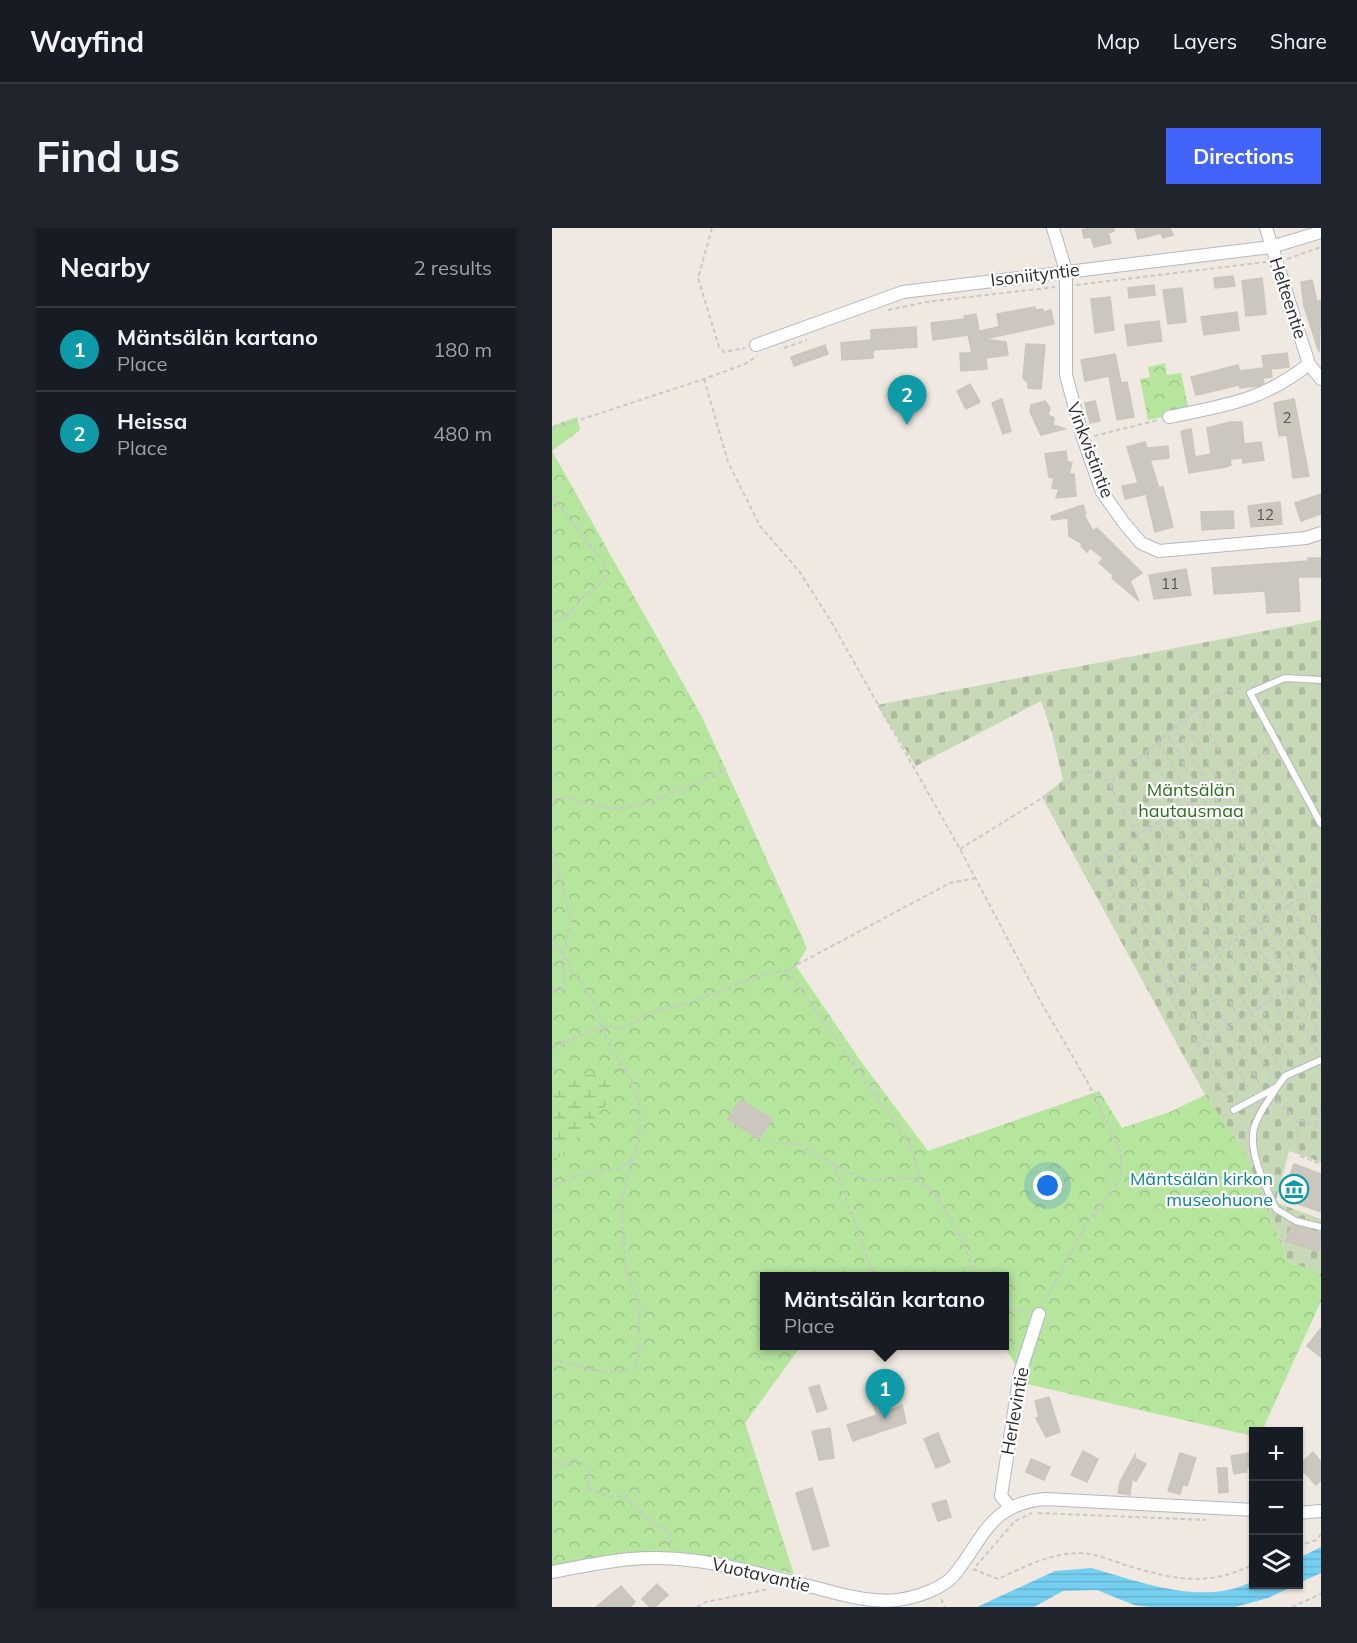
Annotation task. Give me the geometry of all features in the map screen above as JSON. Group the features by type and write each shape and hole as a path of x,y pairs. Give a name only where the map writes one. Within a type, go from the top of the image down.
{"street":[{"name":"Vinkvistintie","path":"1053,228 1066,271 1066,375 1083,438 1102,492 1124,523 1142,543 1159,551 1306,538 1321,533"},
{"name":"Helteentie","path":"1266,228 1309,364 1321,380"},
{"name":"Isoniityntie","path":"761,343 903,292 1271,247 1321,232"},
{"path":"1169,417 1262,395 1284,384 1309,364"},
{"name":"Herlevintie","path":"1010,1506 1001,1496 1014,1408 1020,1373 1039,1314"},
{"name":"Vuotavantie","path":"552,1572 653,1556 699,1561 852,1597 897,1600 937,1588 954,1575 989,1524 1010,1506 1024,1501 1045,1499 1249,1510"},
{"path":"1303,1513 1321,1511"}],"lane":[{"path":"1321,680 1285,678 1250,693 1321,824"},
{"path":"1321,1060 1285,1076 1263,1108 1254,1128 1253,1144 1276,1209 1296,1221 1321,1227"},
{"path":"1234,1110 1277,1088"}],"path":[{"path":"552,429 745,364 762,352 761,343 732,352 724,352 719,347 698,279 711,228"},
{"path":"881,312 926,302 1289,259 1321,247"},
{"path":"781,348 810,339"},
{"path":"704,379 728,462 760,526 799,571 823,609 960,849 1042,1004 1087,1081 1121,1153 1121,1178 1084,1228 1053,1283 1039,1314 1009,1309"},
{"path":"1083,438 1169,417"},
{"path":"552,496 604,563 604,580 584,596 565,618 552,620"},
{"path":"1110,788 1114,777 1185,721 1195,708 1225,691 1244,688 1250,693"},
{"path":"1195,708 1320,926 1321,932"},
{"path":"1185,721 1321,961"},
{"path":"1176,726 1321,984"},
{"path":"1168,735 1321,1012"},
{"path":"1159,742 1321,1037"},
{"path":"1232,774 1278,745"},
{"path":"1144,754 1165,778 1321,1060"},
{"path":"552,807 558,796 615,809 698,784 726,768"},
{"path":"960,849 1084,772 1101,770 1138,833 1277,1088 1278,1103 1296,1119 1321,1127"},
{"path":"1191,802 1095,861 1234,1110"},
{"path":"1169,814 1308,1066"},
{"path":"1158,821 1296,1070"},
{"path":"1149,828 1285,1076"},
{"path":"1126,842 1265,1093"},
{"path":"552,848 571,922 563,954 563,989 552,991"},
{"path":"1115,849 1255,1099"},
{"path":"1105,856 1242,1105"},
{"path":"1222,882 1232,875"},
{"path":"552,1048 603,1026 623,1028 655,1010 680,1006 761,975 787,970 950,883 975,878"},
{"path":"1165,986 1321,884"},
{"path":"1312,915 1321,909"},
{"path":"552,937 593,1000 607,1041 631,1080 640,1106 640,1133 621,1204 625,1266 640,1307 638,1332 641,1340 635,1368 619,1373 584,1369 552,1360"},
{"path":"1198,1045 1321,969"},
{"path":"787,970 908,1141 919,1171 918,1181"},
{"path":"1315,1125 1321,1107"},
{"path":"1296,1119 1300,1156 1321,1164"},
{"path":"775,1143 799,1144 867,1180 909,1178 918,1181 934,1193 953,1222 975,1272"},
{"path":"552,1186 587,1173 620,1169 634,1158"},
{"path":"832,1162 873,1272"},
{"path":"552,1463 563,1465 576,1459 589,1469 589,1488 611,1497 626,1498 656,1527 664,1527 671,1536 673,1558"},
{"path":"968,1575 1015,1521 1034,1512 1207,1520"},
{"path":"1303,1545 1316,1540 1321,1534"},
{"path":"973,1569 998,1579 1061,1554 1090,1554 1161,1575 1192,1580 1216,1579 1249,1566"},
{"path":"697,1607 706,1602 772,1587 761,1583"},
{"path":"1292,1607 1321,1594"},
{"path":"940,1596 945,1607"}],"green space":[{"path":"1165,363 1167,375 1181,373 1189,411 1148,420 1140,379 1150,377 1148,367"},
{"path":"577,417 580,430 552,451 552,426"},
{"path":"552,451 702,717 807,948 796,966 862,1063 928,1151 1099,1091 1122,1128 1170,1112 1205,1095 1244,1150 1288,1262 1321,1273 1321,1301 1264,1427 1249,1427 1249,1435 1027,1384 1006,1350 1009,1350 1009,1272 760,1272 760,1350 798,1350 745,1423 794,1574 735,1561 652,1553 552,1566"},
{"name":"Mäntsälän hautausmaa","path":"1321,620 1321,1162 1289,1151 1276,1200 1280,1204 1321,1219 1321,1273 1288,1262 1244,1150 1205,1095 1042,797 1063,780 1052,733 1041,701 916,766 877,705"},
{"path":"598,1074 610,1076 617,1083 617,1093 552,1165 552,1086 580,1076"}],"water":[{"path":"1321,1547 1321,1573 1303,1581 1303,1556"},
{"path":"1091,1568 1172,1590 1193,1592 1214,1592 1249,1582 1249,1589 1287,1589 1268,1598 1235,1607 1150,1607 1134,1605 1097,1590 1063,1591 1034,1607 977,1607 1055,1571"}],"building":[{"path":"1114,228 1114,231 1108,233 1111,243 1094,247 1091,237 1084,238 1082,230"},
{"path":"1135,228 1170,228 1173,235 1163,238 1161,233 1138,239"},
{"path":"1233,276 1235,286 1215,288 1214,278"},
{"path":"1262,278 1266,314 1246,316 1242,281"},
{"path":"1312,280 1317,302 1321,300 1319,352 1304,306 1301,282"},
{"path":"1154,285 1155,295 1129,298 1128,288"},
{"path":"1182,288 1186,322 1168,324 1163,290"},
{"path":"1110,297 1114,330 1095,333 1091,299"},
{"path":"1035,307 1035,310 1043,309 1043,312 1051,310 1054,324 984,339 1006,342 1008,355 986,358 987,369 961,371 960,353 972,353 968,335 933,340 931,323 965,319 964,316 976,314 979,331 999,327 997,314"},
{"path":"1237,312 1239,330 1204,335 1201,317"},
{"path":"1159,321 1162,341 1128,346 1125,325"},
{"path":"916,327 917,347 873,350 873,358 842,360 841,343 871,340 871,330"},
{"path":"1026,344 1045,345 1041,389 1028,388 1028,383 1023,378"},
{"path":"825,345 828,354 794,366 791,357"},
{"path":"1287,353 1289,367 1271,369 1272,377 1263,378 1264,383 1240,388 1239,385 1196,395 1191,377 1238,365 1240,371 1264,368 1262,356"},
{"path":"1115,354 1121,383 1127,382 1134,417 1117,420 1109,376 1085,381 1081,360"},
{"path":"970,384 980,402 966,409 957,391"},
{"path":"1002,399 1011,431 1003,434 992,403"},
{"path":"1294,399 1309,476 1293,478 1287,435 1279,436 1274,403"},
{"path":"1045,401 1050,408 1048,415 1054,418 1053,425 1065,429 1041,435 1030,412 1031,405"},
{"path":"1095,401 1100,421 1090,423 1085,403"},
{"path":"1230,422 1242,422 1244,444 1261,442 1264,460 1243,463 1243,458 1230,459 1231,465 1226,467 1189,473 1181,431 1191,429 1195,457 1211,454 1207,428"},
{"path":"1145,442 1147,448 1168,446 1169,458 1150,460 1159,488 1163,487 1173,527 1155,532 1146,494 1125,499 1122,486 1138,483 1127,447"},
{"path":"1066,451 1067,461 1072,463 1069,474 1074,474 1076,496 1056,498 1059,489 1052,488 1054,478 1049,477 1045,454"},
{"path":"1321,494 1321,514 1301,521 1295,503"},
{"path":"1280,502 1282,524 1251,527 1248,506"},
{"path":"1083,505 1086,513 1084,515 1093,531 1097,528 1142,573 1130,581 1139,601 1112,578 1114,576 1099,563 1103,558 1090,548 1087,552 1081,546 1083,544 1069,536 1068,518 1052,520 1051,516"},
{"path":"1233,511 1234,528 1202,530 1201,512"},
{"path":"1308,558 1321,558 1321,577 1298,577 1300,611 1267,613 1265,591 1214,594 1212,568 1308,561"},
{"path":"1186,569 1191,595 1154,599 1149,575"},
{"path":"740,1100 772,1119 759,1139 728,1119"},
{"path":"1294,1164 1321,1174 1321,1212 1282,1198"},
{"path":"1292,1225 1321,1233 1318,1251 1286,1241"},
{"path":"1321,1328 1321,1357 1307,1346"},
{"path":"819,1385 827,1409 817,1412 809,1388"},
{"path":"886,1396 891,1410 902,1405 906,1423 853,1441 847,1425 877,1415 872,1402"},
{"path":"1049,1397 1060,1432 1046,1437 1036,1418 1039,1417 1035,1401"},
{"path":"830,1428 834,1458 819,1460 812,1431"},
{"path":"938,1433 950,1462 936,1468 924,1439"},
{"path":"1083,1451 1098,1459 1087,1482 1071,1475"},
{"path":"1313,1452 1321,1462 1321,1480 1316,1485 1303,1473 1303,1461"},
{"path":"1180,1453 1196,1458 1187,1486 1183,1484 1180,1494 1168,1491"},
{"path":"1249,1453 1247,1472 1234,1474 1231,1456"},
{"path":"1135,1455 1135,1458 1146,1464 1136,1481 1132,1479 1130,1495 1118,1493 1120,1482"},
{"path":"1031,1459 1050,1467 1044,1480 1026,1472"},
{"path":"1217,1468 1227,1468 1228,1492 1219,1493"},
{"path":"812,1488 829,1546 813,1550 796,1493"},
{"path":"946,1500 951,1517 938,1521 932,1504"},
{"path":"657,1584 668,1595 655,1607 650,1607 642,1599"},
{"path":"621,1586 635,1602 630,1607 596,1607"}],"place":[{"name":"Heissa","path":"907,425"},
{"name":"Mäntsälän kirkon museohuone","path":"1294,1189"},
{"name":"Mäntsälän kartano","path":"885,1419"}]}
